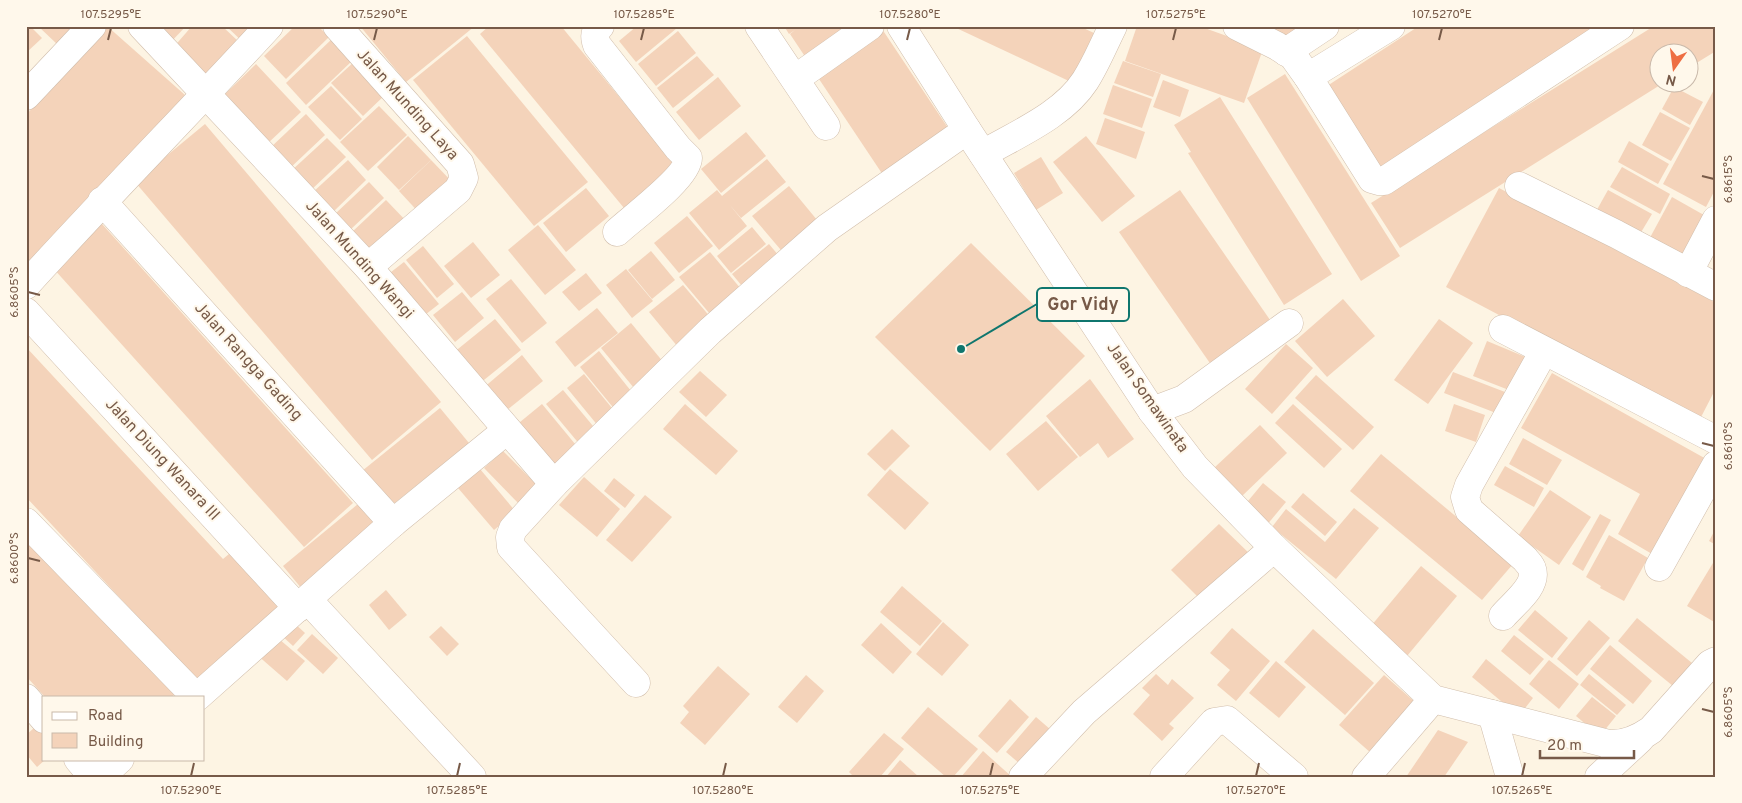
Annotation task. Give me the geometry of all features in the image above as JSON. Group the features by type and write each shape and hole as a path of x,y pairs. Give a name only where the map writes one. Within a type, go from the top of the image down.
{"street":[{"path":"26,96 92,26"},
{"name":"Jalan Munding Wangi","path":"142,26 368,267 554,484"},
{"path":"26,285 102,201 207,94 269,26"},
{"name":"Jalan Munding Laya","path":"337,26 460,164 464,178 458,190 368,267"},
{"path":"600,26 596,30 595,39 597,45 678,148 688,158 688,162 675,182 617,232"},
{"path":"760,26 826,126"},
{"path":"795,79 870,26"},
{"name":"Jalan Somawinata","path":"901,26 967,130 1152,411 1196,467 1274,548 1433,699"},
{"path":"983,154 1058,110 1073,96 1085,81 1113,26"},
{"path":"1286,52 1325,26"},
{"path":"1308,77 1391,26"},
{"path":"1251,29 1292,56 1308,77 1372,179 1379,181 1384,180 1620,26"},
{"path":"636,684 511,547 510,537 513,529 554,484 710,331 827,228 967,130"},
{"path":"1519,186 1616,234 1716,287"},
{"name":"Jalan Rangga Gading","path":"102,201 393,523"},
{"path":"1688,273 1716,220"},
{"name":"Jalan Diung Wanara III","path":"26,312 303,604 472,777"},
{"path":"1152,411 1184,399 1289,323"},
{"path":"1503,329 1716,440"},
{"path":"1503,616 1528,588 1532,579 1532,568 1525,559 1469,510 1465,497 1469,485 1544,352"},
{"path":"197,696 393,523 507,430"},
{"path":"1659,567 1716,465"},
{"path":"26,522 195,696"},
{"path":"1023,777 1084,712 1274,548"},
{"path":"1598,777 1651,730 1710,664 1716,661"},
{"path":"26,698 42,717"},
{"path":"1366,777 1433,699 1609,744 1626,743 1639,738 1651,730"},
{"path":"1492,714 1510,777"},
{"path":"1164,777 1214,722 1227,720 1294,777"},
{"path":"79,760 93,777"},
{"path":"100,777 119,760"}],"building":[{"path":"26,26 30,26 42,38 26,53"},
{"path":"38,26 76,26 58,45"},
{"path":"107,26 185,95 26,271 26,115"},
{"path":"151,26 186,26 170,43"},
{"path":"192,26 222,26 239,42 205,79 172,49"},
{"path":"226,26 259,26 244,43"},
{"path":"295,26 318,26 329,37 286,79 264,56"},
{"path":"360,26 475,26 406,82"},
{"path":"489,26 561,26 676,166 624,208 480,34"},
{"path":"637,26 676,26 677,28 636,62 619,41"},
{"path":"784,26 860,26 808,61 790,34 795,30 789,34"},
{"path":"952,26 1079,26 1094,33 1071,82"},
{"path":"1137,26 1199,26 1263,49 1244,103 1125,61"},
{"path":"1267,26 1317,26 1295,41"},
{"path":"1419,26 1604,26 1381,173 1324,88"},
{"path":"1654,26 1716,26 1716,51 1700,61 1700,42 1650,42 1650,91 1400,248 1371,203"},
{"path":"882,29 954,137 887,181 815,73"},
{"path":"678,31 696,53 656,86 638,64"},
{"path":"467,36 588,182 534,226 413,80"},
{"path":"333,38 354,59 306,105 286,83"},
{"path":"697,56 714,75 673,108 657,88"},
{"path":"355,61 386,94 363,116 331,83"},
{"path":"1123,61 1161,74 1153,97 1114,83"},
{"path":"256,64 301,112 266,145 221,98"},
{"path":"1285,74 1400,256 1361,281 1247,98"},
{"path":"718,77 741,106 699,140 676,112"},
{"path":"1163,80 1189,90 1180,117 1153,107"},
{"path":"1113,85 1152,99 1142,128 1103,114"},
{"path":"331,86 362,119 340,140 308,107"},
{"path":"1716,86 1716,188 1706,207 1663,184"},
{"path":"1671,92 1684,92 1703,102 1690,125 1662,109"},
{"path":"1220,97 1332,274 1284,305 1188,153 1191,152 1174,125"},
{"path":"379,106 407,135 368,171 340,142"},
{"path":"1660,112 1690,128 1671,161 1642,145"},
{"path":"306,114 325,135 288,170 269,149"},
{"path":"1105,118 1145,132 1136,159 1096,144"},
{"path":"205,124 441,402 372,460 135,182"},
{"path":"746,132 766,156 721,193 701,169"},
{"path":"408,136 431,160 399,190 377,167"},
{"path":"1086,136 1135,196 1102,222 1053,162"},
{"path":"327,138 346,157 310,191 291,171"},
{"path":"1629,141 1669,164 1658,184 1618,162"},
{"path":"1041,157 1063,193 1036,210 1014,173"},
{"path":"767,159 786,182 741,218 729,204 747,226 719,250 689,213 717,190 722,196"},
{"path":"348,160 366,180 332,213 312,193"},
{"path":"431,160 456,186 423,217 399,191"},
{"path":"1622,167 1670,194 1660,214 1610,187"},
{"path":"369,182 384,198 350,230 335,214"},
{"path":"789,186 822,226 786,256 752,216"},
{"path":"586,188 609,216 566,252 543,223"},
{"path":"1499,188 1716,303 1716,388 1699,421 1446,287"},
{"path":"1180,190 1275,327 1214,369 1119,232"},
{"path":"1608,190 1652,214 1637,239 1594,215"},
{"path":"1672,197 1711,219 1685,267 1646,245"},
{"path":"386,200 408,223 373,257 351,233"},
{"path":"687,216 713,246 679,273 654,243"},
{"path":"102,224 353,503 304,547 53,268"},
{"path":"538,225 576,270 545,295 508,250"},
{"path":"752,227 766,244 731,273 717,256"},
{"path":"473,242 500,275 471,298 444,266"},
{"path":"971,243 1085,356 990,451 875,337"},
{"path":"769,244 784,262 747,292 732,274"},
{"path":"423,246 454,284 437,298 406,260"},
{"path":"651,251 675,280 652,299 628,270"},
{"path":"710,252 746,295 715,320 679,277"},
{"path":"404,262 439,304 421,318 386,276"},
{"path":"626,269 653,301 632,318 606,285"},
{"path":"586,273 602,293 579,311 562,292"},
{"path":"511,279 547,323 522,343 486,299"},
{"path":"683,285 712,319 678,347 649,312"},
{"path":"462,292 484,318 455,342 433,315"},
{"path":"1343,299 1375,336 1327,377 1295,341"},
{"path":"597,308 618,333 575,367 555,342"},
{"path":"495,319 521,350 479,384 453,353"},
{"path":"1439,319 1473,343 1428,404 1394,380"},
{"path":"631,323 664,363 634,388 601,348"},
{"path":"1487,341 1528,358 1514,392 1473,376"},
{"path":"1286,344 1313,368 1272,414 1245,389"},
{"path":"26,347 223,559 235,549 287,605 200,684 26,497"},
{"path":"599,351 635,396 616,411 580,367"},
{"path":"522,355 543,381 502,414 482,389"},
{"path":"700,371 727,395 706,417 679,392"},
{"path":"1453,372 1505,392 1496,413 1444,393"},
{"path":"1552,373 1708,460 1652,554 1618,534 1640,494 1521,428"},
{"path":"584,374 616,413 599,427 567,388"},
{"path":"1316,375 1374,427 1353,450 1295,398"},
{"path":"1090,379 1134,439 1108,458 1098,443 1080,457 1046,416"},
{"path":"563,390 598,432 581,446 546,404"},
{"path":"542,404 580,450 552,473 514,427"},
{"path":"685,404 738,451 716,475 663,429"},
{"path":"1293,404 1342,449 1324,468 1275,423"},
{"path":"1454,404 1485,415 1476,442 1445,431"},
{"path":"440,408 469,443 391,506 362,471"},
{"path":"1046,421 1078,457 1038,491 1006,454"},
{"path":"1260,425 1287,453 1241,497 1214,468"},
{"path":"892,429 910,446 885,471 867,454"},
{"path":"1523,438 1562,460 1547,485 1509,464"},
{"path":"503,451 540,488 521,506 484,468"},
{"path":"1381,454 1513,564 1482,600 1350,491"},
{"path":"1505,466 1544,488 1534,507 1494,485"},
{"path":"480,469 516,512 494,530 458,488"},
{"path":"890,469 929,503 905,530 867,495"},
{"path":"584,477 620,509 597,537 559,505"},
{"path":"614,478 635,495 625,508 604,491"},
{"path":"1263,483 1286,502 1266,526 1243,507"},
{"path":"1550,490 1591,517 1559,565 1518,536"},
{"path":"1303,493 1337,522 1325,536 1291,507"},
{"path":"645,495 672,517 632,562 606,540"},
{"path":"358,504 385,521 302,589 283,566"},
{"path":"1354,508 1379,528 1336,579 1272,527 1286,509 1325,542"},
{"path":"1600,514 1611,520 1583,571 1572,564"},
{"path":"1219,524 1254,558 1206,605 1171,570"},
{"path":"1716,528 1716,545 1709,541"},
{"path":"26,533 176,693 173,696 44,696 26,676"},
{"path":"1609,535 1648,558 1624,601 1600,588 1601,586 1586,577"},
{"path":"1716,558 1716,623 1687,606"},
{"path":"1421,566 1457,596 1407,656 1371,626"},
{"path":"902,586 942,621 920,646 880,612"},
{"path":"386,590 407,615 389,630 369,605"},
{"path":"1535,610 1568,638 1552,658 1518,630"},
{"path":"1637,618 1692,663 1673,686 1618,641"},
{"path":"1589,620 1610,638 1577,676 1557,659"},
{"path":"292,621 305,633 293,646 280,634"},
{"path":"943,622 969,645 942,676 916,654"},
{"path":"881,623 912,652 893,674 861,645"},
{"path":"441,626 459,644 447,656 429,637"},
{"path":"1232,628 1270,661 1236,701 1217,685 1230,670 1210,653"},
{"path":"1313,629 1374,683 1345,715 1284,662"},
{"path":"273,634 305,661 287,681 256,654"},
{"path":"312,634 338,658 323,674 297,650"},
{"path":"1514,635 1544,659 1530,675 1501,651"},
{"path":"1610,645 1652,681 1633,704 1590,669"},
{"path":"1486,659 1533,698 1519,716 1472,677"},
{"path":"1549,660 1579,684 1559,709 1529,684"},
{"path":"1276,661 1306,687 1279,718 1249,693"},
{"path":"718,666 750,694 705,745 680,723 689,712 683,706"},
{"path":"1156,674 1168,685 1172,679 1194,698 1169,724 1174,728 1162,741 1133,714 1150,695 1142,688"},
{"path":"1589,674 1626,705 1617,715 1580,685"},
{"path":"806,675 824,691 797,723 778,707"},
{"path":"1384,675 1416,703 1371,753 1339,725"},
{"path":"1592,697 1616,716 1600,736 1576,716"},
{"path":"1010,699 1029,717 997,753 978,736"},
{"path":"928,707 978,749 953,777 946,777 901,738"},
{"path":"1036,717 1058,736 1028,771 1006,752"},
{"path":"42,721 42,760 45,760 37,767 26,754 26,735"},
{"path":"1438,730 1468,742 1444,777 1406,777"},
{"path":"884,733 904,749 880,777 854,777 849,772"},
{"path":"983,751 1012,777 961,777"},
{"path":"900,760 919,777 886,777"}],"place":[{"name":"Gor Vidy","path":"961,349"}]}
